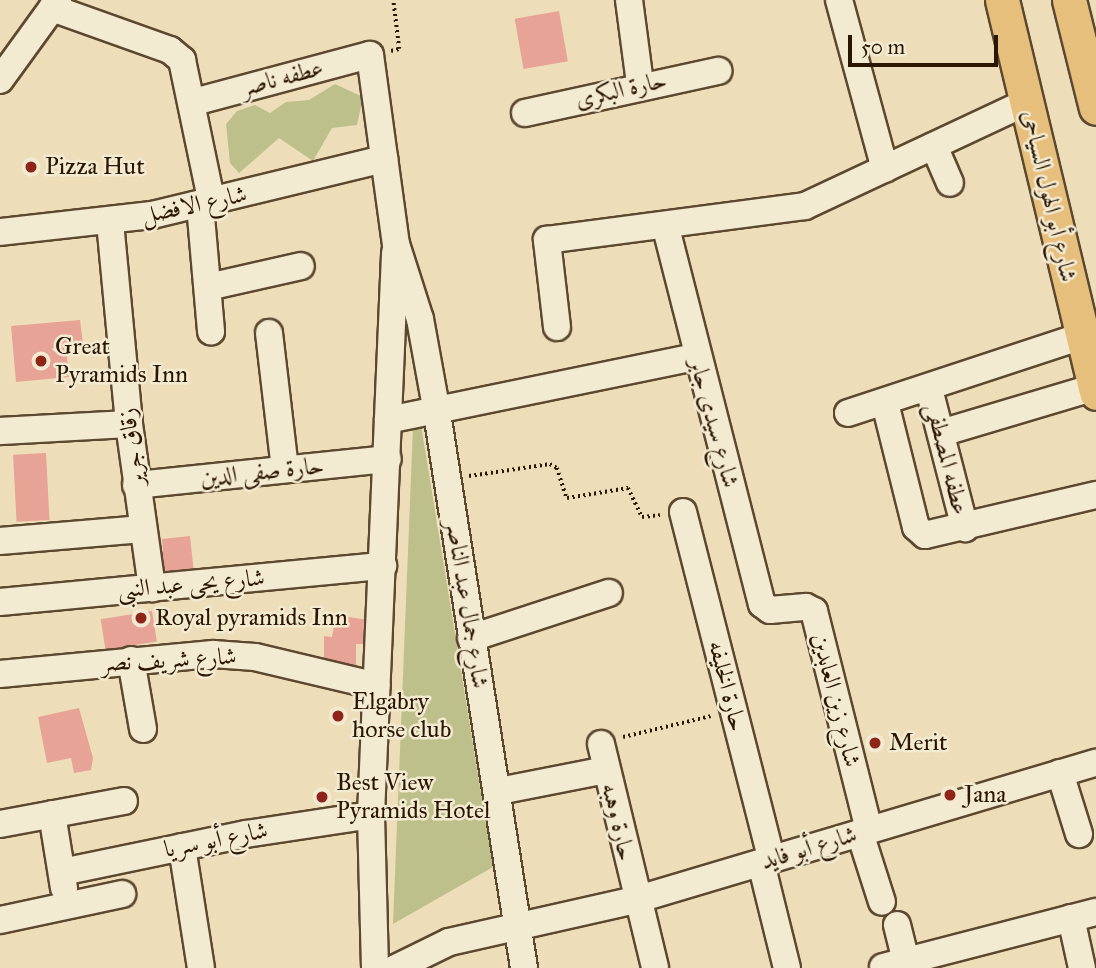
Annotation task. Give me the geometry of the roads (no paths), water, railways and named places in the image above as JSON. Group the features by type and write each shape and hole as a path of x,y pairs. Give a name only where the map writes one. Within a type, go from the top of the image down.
{"main road":[{"name":"شارع أبو الهول السياحى","path":"1002,0 1095,390"},
{"path":"1069,0 1096,108"}],"street":[{"path":"629,0 640,84"},
{"path":"839,0 885,169"},
{"path":"0,80 55,4 176,54 194,102 206,204 211,332"},
{"name":"عطفه ناصر","path":"194,102 370,55"},
{"name":"شارع جمال عبد الناصر","path":"370,55 396,244 420,319 437,413 471,638 499,791 524,968"},
{"name":"حارة البكرى","path":"525,113 640,84 718,71"},
{"path":"557,327 545,241 666,228 805,206 1027,102"},
{"path":"934,146 950,183"},
{"name":"شارع الافضل","path":"0,232 110,222 206,204 384,159"},
{"name":"زقاق جرير","path":"110,222 129,424 152,588"},
{"name":"شارع سيدى جابر","path":"666,228 696,357 762,604 773,610"},
{"name":"شارع جمال عبد الناصر","path":"375,968 371,816 396,244"},
{"path":"208,287 300,266"},
{"path":"269,333 285,469"},
{"path":"848,413 929,389 1082,336"},
{"path":"388,420 437,413 696,357"},
{"name":"عطفه المصطفى","path":"929,389 965,528"},
{"path":"941,433 1095,390"},
{"path":"885,403 916,527 931,537 1096,495"},
{"path":"0,431 129,424"},
{"name":"حارة صفى الدين","path":"136,485 388,459"},
{"name":"حارة الخليفه","path":"683,512 733,710 788,968"},
{"path":"0,541 142,529"},
{"name":"شارع يحى عبد النبى","path":"0,602 383,566"},
{"path":"471,638 610,593"},
{"name":"شارع زين العابدين","path":"773,610 806,607 814,611 864,832"},
{"name":"شارع شريف نصر","path":"0,674 192,654 255,657 377,686"},
{"path":"131,660 143,729"},
{"name":"حارة وهبه","path":"601,744 635,900 655,968"},
{"name":"شارع أبو فايد","path":"396,968 449,942 635,900 1096,763"},
{"path":"499,791 606,770"},
{"path":"1060,774 1079,834"},
{"path":"0,824 124,801"},
{"path":"52,814 67,905"},
{"name":"شارع أبو سريا","path":"62,872 182,847 371,816"},
{"path":"864,832 882,902"},
{"path":"182,847 201,968"},
{"path":"0,920 122,894"},
{"path":"897,926 895,964 1083,915 1082,968"}],"place":[{"name":"Pizza Hut","path":"31,167"},
{"name":"Great Pyramids Inn","path":"41,361"},
{"name":"Royal pyramids Inn","path":"141,618"},
{"name":"Elgabry horse club","path":"338,716"},
{"name":"Merit","path":"875,743"},
{"name":"Jana","path":"950,795"},
{"name":"Best View Pyramids Hotel","path":"322,797"}]}
